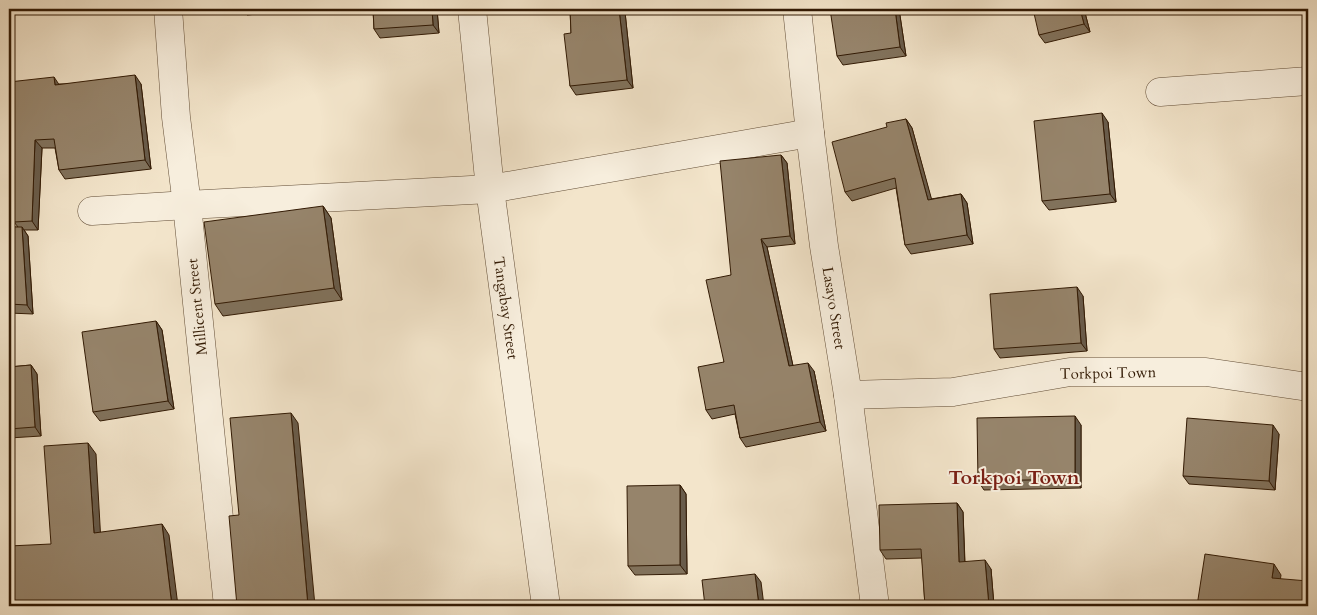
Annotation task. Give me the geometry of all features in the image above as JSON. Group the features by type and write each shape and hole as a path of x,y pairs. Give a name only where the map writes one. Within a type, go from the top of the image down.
{"street":[{"name":"Millicent Street","path":"168,9 176,117 187,205 228,606"},
{"name":"Tangabay Street","path":"472,9 490,190 546,606"},
{"name":"Lasayo Street","path":"798,9 810,133 824,246 848,395 875,606"},
{"path":"1160,92 1308,81"},
{"path":"92,211 490,190 810,133"},
{"name":"Torkpoi Town","path":"848,395 953,392 1070,372 1206,372 1308,387"}],"building":[{"path":"373,9 432,9 433,25 374,29"},
{"path":"570,9 619,9 627,80 570,86 564,34 571,33"},
{"path":"830,9 895,9 900,47 837,56"},
{"path":"1033,9 1080,9 1084,24 1039,35"},
{"path":"135,75 145,160 59,170 54,139 35,140 32,221 14,222 9,169 9,82 54,77 55,85"},
{"path":"1102,113 1110,194 1042,201 1034,121"},
{"path":"906,119 928,200 961,194 967,235 905,245 895,178 845,192 832,142 887,127 886,123"},
{"path":"781,155 790,236 761,239 789,366 808,363 820,422 740,438 734,405 706,410 698,367 724,362 706,280 731,275 720,161"},
{"path":"323,206 334,288 215,304 204,222"},
{"path":"9,227 22,227 27,305 9,304"},
{"path":"1077,287 1081,343 994,349 990,294"},
{"path":"156,321 168,401 93,412 82,332"},
{"path":"31,365 35,427 9,429 9,367"},
{"path":"291,413 308,606 237,606 229,516 239,515 230,418"},
{"path":"1075,416 1075,479 978,481 977,418"},
{"path":"1187,418 1273,425 1269,481 1183,476"},
{"path":"88,443 94,533 162,524 172,606 9,606 9,546 51,544 44,446"},
{"path":"680,485 680,565 628,566 627,486"},
{"path":"957,503 959,562 985,560 989,606 925,606 921,549 880,550 879,505"},
{"path":"1205,554 1274,564 1272,578 1308,581 1308,606 1197,606"},
{"path":"755,574 759,606 705,606 702,580"}],"district":[{"name":"Torkpoi Town","path":"1014,477"}]}
